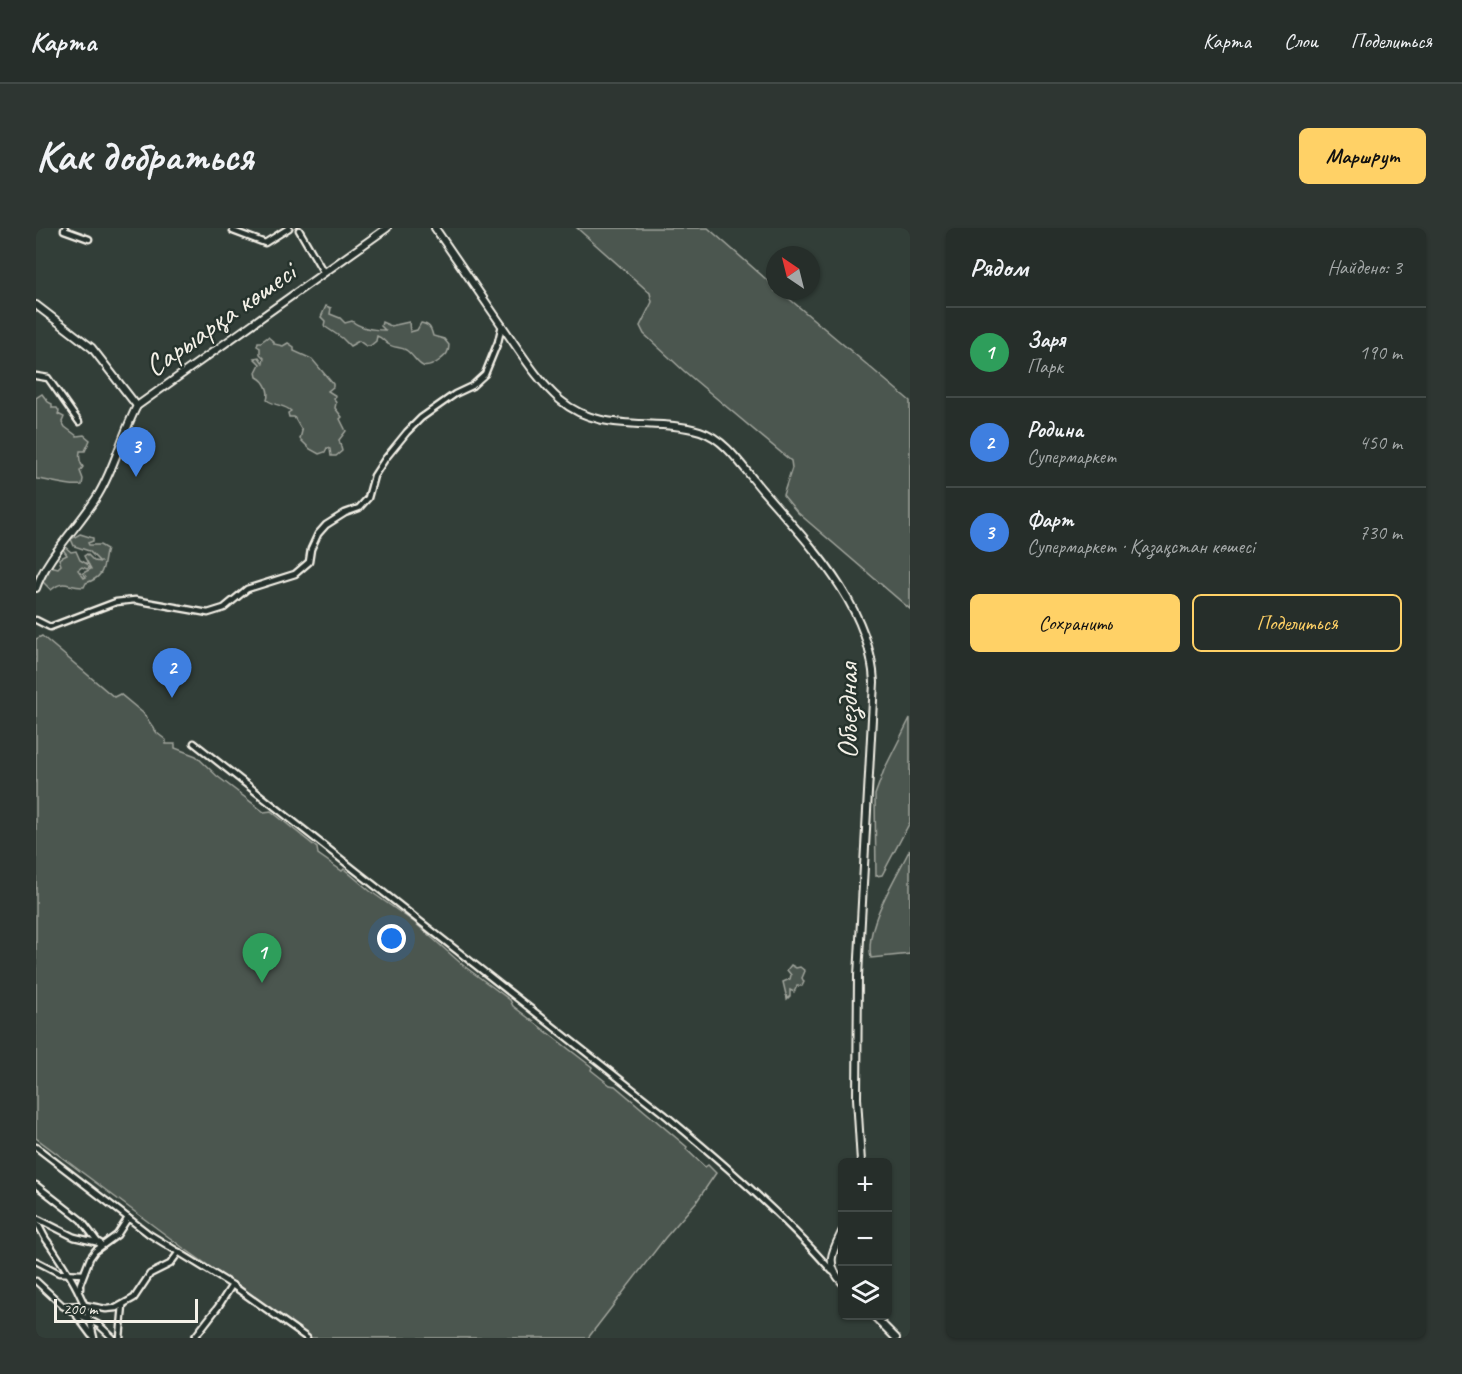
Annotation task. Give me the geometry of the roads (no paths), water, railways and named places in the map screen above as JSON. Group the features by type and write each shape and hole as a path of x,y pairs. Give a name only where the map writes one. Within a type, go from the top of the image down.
{"main road":[{"name":"Сарыарқа көшесі","path":"137,406 387,228"},
{"name":"Объездная","path":"435,228 545,385 569,406 592,416 631,425 689,428 717,439 809,544 827,568 857,618 868,644 874,682 858,985 857,1098 861,1158"},
{"path":"36,305 92,348 137,406 99,494 45,568 37,584"},
{"path":"838,1243 832,1256 832,1266 838,1277"},
{"path":"878,1320 896,1338"}],"street":[{"path":"65,228 64,230 89,239"},
{"path":"233,231 265,243 289,228"},
{"path":"300,229 324,273"},
{"path":"36,620 50,627 116,602 135,600 208,613 224,608 247,589 295,574 309,562 318,534 326,525 345,513 359,508 368,498 374,476 407,432 421,418 472,386 485,374 502,325"},
{"path":"36,376 48,378 79,422"},
{"path":"194,743 664,1114 742,1180 834,1273"},
{"path":"36,1147 128,1218 232,1285 307,1338"},
{"path":"36,1185 81,1220 102,1244"},
{"path":"80,1292 80,1284 90,1258 102,1244 117,1235 128,1218"},
{"path":"36,1220 74,1237 102,1244"},
{"path":"36,1220 80,1292 90,1319 93,1338"},
{"path":"63,1306 85,1305 106,1309 123,1305 134,1298 150,1274 170,1263 179,1252"},
{"path":"36,1261 59,1273 83,1274"},
{"path":"36,1281 63,1306 90,1319 113,1338"},
{"path":"194,1338 232,1285"},
{"path":"120,1338 123,1305"},
{"path":"73,1312 87,1327 93,1338"}],"place":[{"name":"Фарт","path":"136,477"},
{"name":"Родина","path":"172,698"},
{"name":"Заря","path":"262,983"}]}
